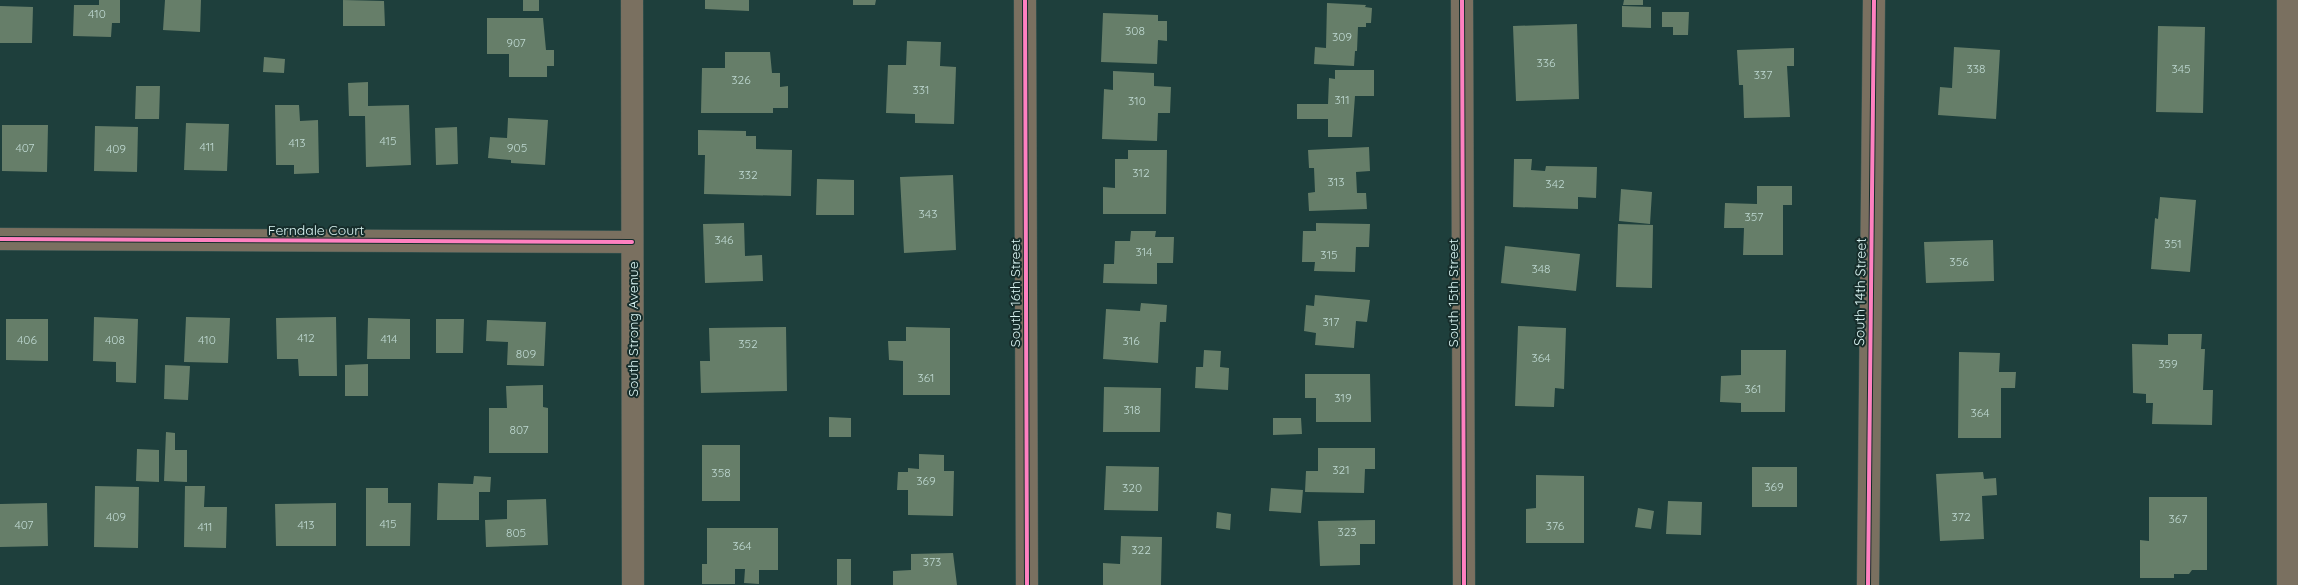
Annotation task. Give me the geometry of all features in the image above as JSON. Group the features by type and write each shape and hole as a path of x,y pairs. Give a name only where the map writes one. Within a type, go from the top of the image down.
{"street":[{"name":"South Strong Avenue","path":"632,0 634,585"},
{"name":"South 16th Street","path":"1024,0 1028,585"},
{"name":"South 15th Street","path":"1462,0 1464,585"},
{"name":"South 14th Street","path":"1868,585 1874,0"},
{"path":"2288,0 2288,585"},
{"name":"Ferndale Court","path":"0,239 632,242"}],"building":[{"path":"99,0 120,0 120,23 112,23 111,37 73,36 74,5 99,5"},
{"path":"165,0 201,0 200,32 163,30"},
{"path":"343,0 384,1 385,26 343,26"},
{"path":"523,0 539,0 539,11 523,11"},
{"path":"705,0 749,0 749,11 705,9"},
{"path":"853,0 876,0 875,5 853,5"},
{"path":"1624,0 1643,0 1643,5 1623,5"},
{"path":"1327,3 1366,5 1365,7 1372,8 1371,23 1366,23 1366,27 1358,27 1357,51 1355,51 1354,66 1314,64 1315,47 1326,48"},
{"path":"0,6 33,7 32,43 0,43"},
{"path":"1622,6 1651,7 1651,28 1622,27"},
{"path":"1662,12 1689,12 1688,35 1673,35 1673,27 1662,27"},
{"path":"1103,13 1158,15 1158,21 1167,21 1167,41 1158,40 1157,64 1101,62"},
{"path":"487,18 543,18 546,50 554,50 554,66 547,66 547,77 509,77 509,54 487,54"},
{"path":"1577,24 1579,99 1516,101 1513,26"},
{"path":"2158,26 2205,27 2203,113 2156,112"},
{"path":"907,41 941,42 940,66 956,67 954,124 915,123 915,114 886,113 888,65 906,65"},
{"path":"1954,47 2000,50 1996,119 1938,115 1940,87 1952,88"},
{"path":"1794,48 1794,66 1787,66 1790,117 1744,118 1743,85 1739,85 1737,50"},
{"path":"725,52 770,52 772,73 780,73 780,87 788,86 788,108 773,108 773,113 701,113 702,68 725,68"},
{"path":"264,57 285,59 284,73 263,72"},
{"path":"1335,70 1374,70 1374,96 1355,96 1352,137 1328,137 1328,119 1297,119 1297,104 1328,104 1329,78 1335,79"},
{"path":"1113,71 1154,73 1154,86 1171,87 1170,113 1158,113 1157,141 1102,139 1104,89 1113,90"},
{"path":"368,82 368,106 409,105 411,165 366,167 365,116 349,116 348,83"},
{"path":"136,86 160,86 159,119 135,119"},
{"path":"275,105 299,105 300,121 318,120 319,173 294,174 294,165 276,165"},
{"path":"508,118 548,120 545,165 511,163 511,160 488,158 490,137 507,138"},
{"path":"186,123 229,124 227,171 184,170"},
{"path":"2,125 48,125 47,172 2,171"},
{"path":"95,126 138,127 137,172 94,171"},
{"path":"457,127 458,164 436,165 435,128"},
{"path":"698,130 746,131 746,136 756,136 756,149 792,150 791,196 704,194 705,155 698,155"},
{"path":"1369,147 1370,171 1356,172 1357,193 1366,193 1367,209 1309,211 1308,193 1315,192 1314,168 1309,168 1308,150"},
{"path":"1128,150 1167,150 1166,214 1103,214 1103,187 1115,188 1115,159 1128,159"},
{"path":"1514,159 1532,159 1531,170 1545,171 1546,166 1597,167 1596,198 1578,197 1578,209 1513,207"},
{"path":"953,175 956,250 904,253 900,177"},
{"path":"817,179 854,180 854,215 816,215"},
{"path":"1757,186 1792,186 1792,205 1783,205 1783,255 1743,255 1744,228 1724,228 1725,203 1757,204"},
{"path":"1621,189 1652,192 1650,224 1619,221"},
{"path":"2160,197 2196,200 2190,272 2151,269 2155,218 2158,219"},
{"path":"744,223 745,256 762,255 763,281 705,283 703,224"},
{"path":"1316,223 1370,224 1369,247 1356,247 1355,272 1314,271 1315,262 1302,262 1303,231 1316,231"},
{"path":"1618,224 1653,225 1652,288 1616,287"},
{"path":"1131,231 1156,231 1155,237 1174,237 1173,263 1157,263 1157,284 1103,283 1104,264 1114,264 1115,241 1130,241"},
{"path":"1993,240 1994,281 1926,283 1924,242"},
{"path":"1505,246 1580,254 1576,291 1501,283"},
{"path":"1315,295 1370,300 1367,322 1356,321 1354,348 1315,345 1316,333 1304,331 1306,305 1314,306"},
{"path":"1141,303 1167,305 1166,322 1160,322 1158,363 1103,359 1106,309 1140,311"},
{"path":"94,317 138,319 136,383 116,382 116,362 93,361"},
{"path":"186,317 230,318 228,363 184,362"},
{"path":"336,317 337,376 299,376 298,359 277,359 276,318"},
{"path":"368,318 410,319 410,359 367,359"},
{"path":"6,319 48,319 48,361 6,360"},
{"path":"436,319 464,319 463,353 436,353"},
{"path":"487,320 546,322 544,366 507,365 508,342 486,341"},
{"path":"1518,326 1566,328 1564,389 1555,388 1554,407 1515,406"},
{"path":"786,327 787,391 701,393 700,361 710,361 709,328"},
{"path":"906,327 950,328 950,395 903,395 903,361 889,360 888,341 906,341"},
{"path":"2168,334 2202,334 2201,349 2205,349 2203,390 2213,390 2212,425 2152,424 2153,403 2146,403 2146,394 2133,393 2132,344 2168,345"},
{"path":"1204,350 1221,351 1220,367 1229,368 1228,390 1195,388 1196,367 1203,367"},
{"path":"1741,350 1786,350 1785,412 1741,412 1741,403 1720,402 1721,376 1741,375"},
{"path":"1959,352 2000,353 1999,372 2016,372 2015,388 2001,388 2001,438 1958,438"},
{"path":"368,364 368,396 345,396 345,365"},
{"path":"165,365 190,366 188,400 164,399"},
{"path":"1305,374 1370,374 1371,422 1316,422 1316,398 1305,398"},
{"path":"543,385 543,407 548,408 548,453 489,453 489,408 507,408 506,386"},
{"path":"1104,387 1161,388 1160,432 1103,432"},
{"path":"829,417 851,418 851,437 829,437"},
{"path":"1273,418 1301,418 1302,434 1273,435"},
{"path":"166,432 175,433 175,450 187,450 187,482 164,481"},
{"path":"702,445 740,445 740,501 702,501"},
{"path":"1318,448 1375,448 1375,469 1365,469 1364,493 1305,492 1306,471 1318,471"},
{"path":"137,449 159,450 159,482 136,481"},
{"path":"919,454 944,455 944,471 954,471 953,516 908,515 908,490 897,490 898,472 908,472 908,468 919,469"},
{"path":"1106,466 1159,467 1158,511 1104,510"},
{"path":"1752,467 1797,467 1797,507 1752,507"},
{"path":"1983,472 1984,479 1996,478 1997,495 1982,496 1984,539 1940,541 1936,474"},
{"path":"1536,475 1584,476 1584,543 1526,543 1526,509 1536,508"},
{"path":"474,476 491,477 490,492 479,492 479,520 437,520 438,483 473,484"},
{"path":"95,486 139,487 138,548 94,547"},
{"path":"185,486 205,486 204,507 227,507 226,548 184,547"},
{"path":"366,488 388,488 388,503 411,503 410,546 366,546"},
{"path":"1271,488 1303,490 1301,513 1269,511"},
{"path":"2149,497 2207,497 2207,570 2192,570 2189,574 2174,574 2174,578 2140,578 2140,540 2149,541"},
{"path":"546,499 548,545 486,547 485,520 507,519 507,500"},
{"path":"1668,501 1702,502 1701,535 1666,534"},
{"path":"47,503 48,546 0,547 0,504"},
{"path":"336,503 336,546 276,546 275,504"},
{"path":"1638,508 1654,511 1651,529 1635,527"},
{"path":"1217,512 1231,514 1230,530 1216,528"},
{"path":"1375,520 1375,544 1360,544 1360,565 1320,566 1318,521"},
{"path":"707,528 778,528 778,570 759,570 759,584 744,583 745,569 735,569 735,584 702,584 702,564 707,564"},
{"path":"1121,536 1162,537 1161,585 1103,585 1103,563 1120,564"},
{"path":"953,553 957,585 893,585 893,571 911,570 911,554"},
{"path":"837,559 851,559 851,585 837,585"}],"cycle path":[{"path":"1025,0 1027,585"},
{"path":"1462,0 1464,585"},
{"path":"1868,585 1874,0"},
{"path":"0,239 632,242"}]}
